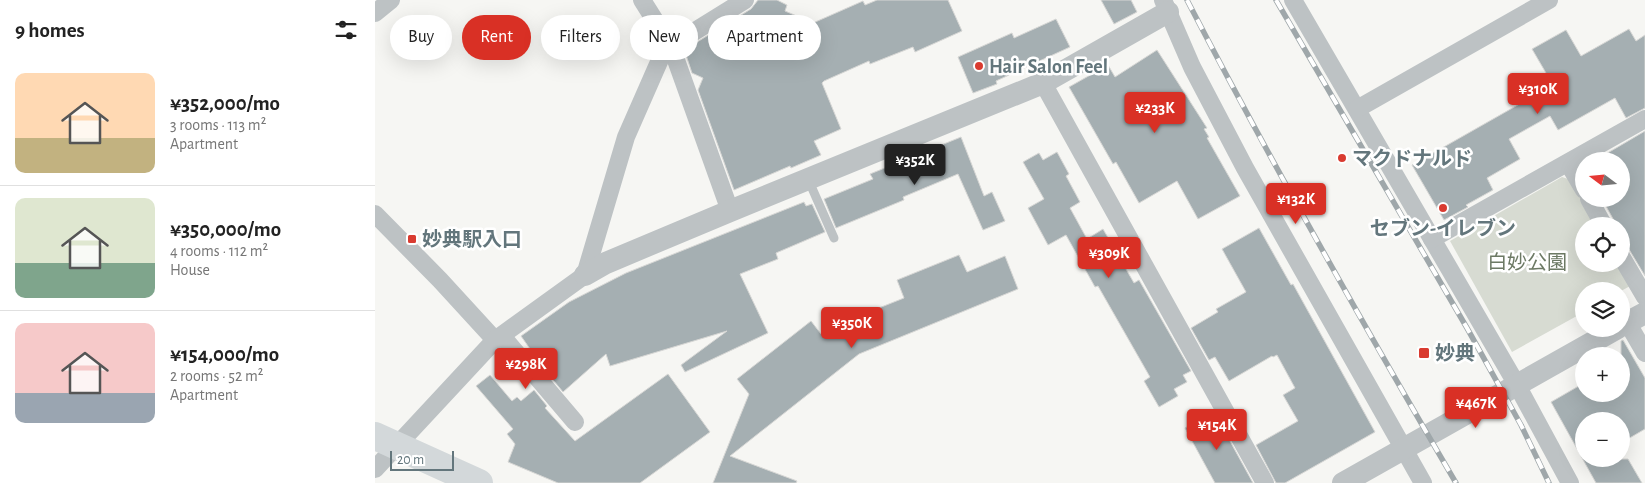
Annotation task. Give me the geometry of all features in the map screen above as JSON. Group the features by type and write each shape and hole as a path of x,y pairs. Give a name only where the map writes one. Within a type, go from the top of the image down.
{"main road":[{"path":"386,442 479,483"}],"street":[{"path":"375,13 391,0"},
{"path":"642,0 651,15"},
{"path":"698,29 745,0"},
{"path":"1293,0 1517,385 1570,483"},
{"path":"1357,108 1549,0"},
{"path":"375,469 386,442 446,392 498,338 585,275 606,263 730,211 1043,83 1166,6 1193,67 1245,168 1423,483"},
{"path":"585,275 626,137 660,60"},
{"path":"676,60 730,211"},
{"path":"1043,83 1265,483"},
{"path":"1432,240 1645,120"},
{"path":"1568,163 1575,175"},
{"path":"375,214 498,338 575,422"},
{"path":"1630,272 1645,298"},
{"path":"1630,327 1645,354"},
{"path":"1343,483 1601,337"}],"lane":[{"path":"808,179 834,238"}],"green space":[{"name":"白妙公園","path":"1562,177 1571,180 1575,187 1575,208 1587,208 1593,217 1575,217 1575,272 1624,272 1632,285 1630,286 1630,282 1575,282 1575,317 1512,352 1450,241"}],"building":[{"path":"758,0 777,0 787,5 785,11 794,15 741,15 751,9"},
{"path":"877,0 948,0 962,31 915,52 913,47 870,64 869,61 824,81 822,83 841,129 814,141 821,155 734,190 698,90 703,78 692,73 688,60 698,60 698,41 708,35 708,60 821,60 821,19 863,1 865,5"},
{"path":"1101,0 1131,0 1137,12 1114,24"},
{"path":"1056,19 1070,47 996,81 997,84 973,93 958,57 1012,33 1014,38"},
{"path":"1629,29 1636,41 1645,35 1645,108 1626,118 1615,98 1558,130 1550,116 1509,139 1520,159 1487,178 1493,190 1444,220 1412,165 1553,85 1532,49 1566,30 1581,56"},
{"path":"1157,50 1207,128 1204,129 1209,137 1207,138 1240,196 1198,219 1177,181 1139,203 1116,162 1113,164 1069,87 1108,65 1115,77"},
{"path":"1645,131 1645,276 1630,251 1630,217 1612,217 1607,208 1630,208 1630,152 1609,152"},
{"path":"961,137 984,196 992,192 1005,221 983,230 958,174 903,197 904,200 836,228 824,199 873,179 870,174"},
{"path":"1057,152 1069,174 1066,176 1080,202 1070,208 1087,239 1103,229 1134,283 1139,280 1191,371 1183,375 1187,382 1174,389 1178,396 1159,407 1144,381 1150,377 1098,286 1095,287 1066,235 1048,245 1028,208 1044,199 1023,162 1039,153 1043,160"},
{"path":"804,202 806,206 812,204 825,232 776,253 778,259 740,274 768,333 685,372 681,365 727,331 610,366 606,354 563,392 521,336 569,302 626,273"},
{"path":"1259,228 1291,285 1293,284 1375,432 1285,483 1276,483 1256,445 1298,421 1283,395 1295,388 1277,355 1272,356 1229,381 1215,357 1209,360 1191,328 1218,312 1216,309 1246,292 1222,249"},
{"path":"959,255 967,272 1005,256 1018,289 859,354 730,456 797,481 796,483 713,483 749,394 737,379 811,321 821,334 842,317 846,321 904,298 897,280"},
{"path":"1623,340 1627,347 1621,347 1621,341"},
{"path":"1630,352 1645,378 1645,429 1630,438 1630,412 1575,412 1575,445 1551,402 1575,388 1575,402 1630,402"},
{"path":"668,374 710,432 640,483 558,483 508,462 515,444 507,434 513,429 476,386 490,375 512,401 517,397 521,401 534,390 547,406 545,408 575,441"},
{"path":"1214,412 1253,483 1215,483 1185,428"},
{"path":"1630,462 1642,483 1596,483 1587,467 1630,467"}],"railway":[{"path":"1187,0 1319,243 1456,483"},
{"path":"1276,0 1467,328 1521,425 1549,483"}],"place":[{"name":"Hair Salon Feel","path":"979,66"},
{"name":"マクドナルド","path":"1342,158"},
{"name":"セブン-イレブン","path":"1443,208"},
{"name":"妙典駅入口","path":"412,239"},
{"name":"妙典","path":"1424,353"}]}
